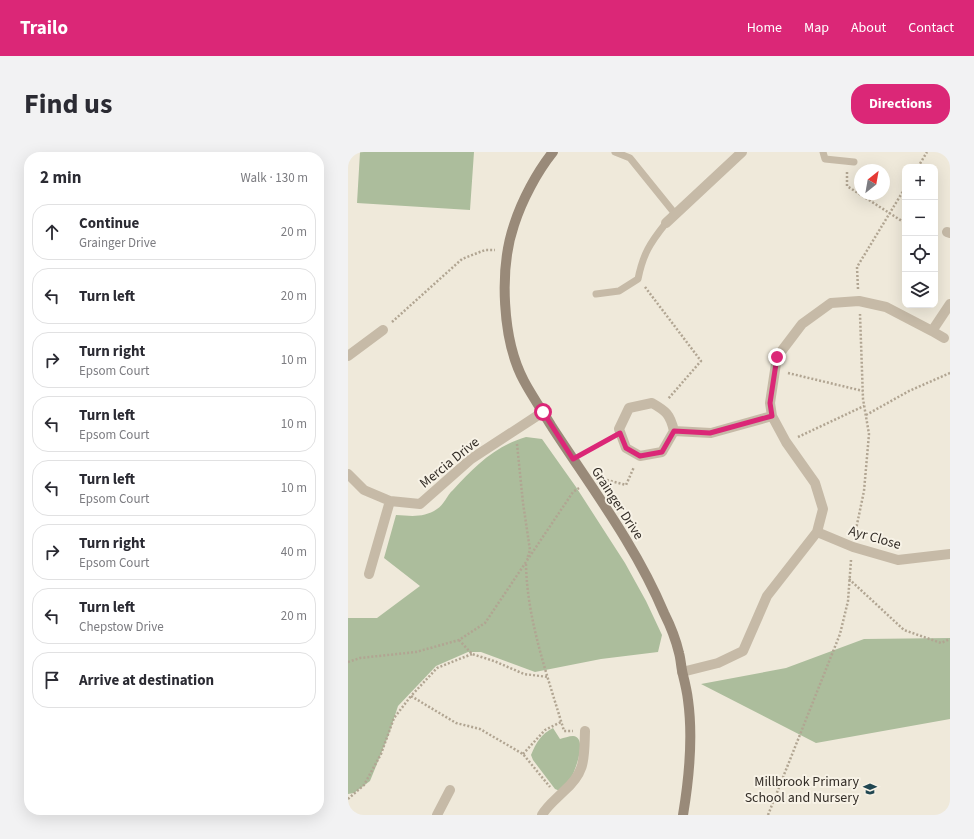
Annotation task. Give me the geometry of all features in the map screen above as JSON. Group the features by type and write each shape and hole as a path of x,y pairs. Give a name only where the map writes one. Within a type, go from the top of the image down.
{"street":[{"name":"Grainger Drive","path":"553,152 531,185 514,225 508,251 505,274 506,315 512,347 523,379 573,459 613,519 643,569 664,612 679,653 688,699 690,742 686,799 683,815"},
{"path":"666,223 742,152"},
{"path":"682,672 718,663 743,651 767,596 817,532 823,509 815,483 786,442 772,416 770,403 777,357 802,324 831,303 859,301 886,307 944,338"},
{"path":"932,331 950,304"},
{"path":"348,356 383,330"},
{"path":"652,403 660,408 666,410 674,431 662,452 640,456 626,448 619,429 629,408 652,403"},
{"name":"Mercia Drive","path":"348,474 364,490 390,500 420,504 471,459 543,412"},
{"path":"674,431 710,433 772,416"},
{"path":"369,574 390,500"},
{"name":"Ayr Close","path":"817,532 853,547 898,560 950,554"},
{"path":"542,815 545,808 573,784 584,763 585,730"},
{"path":"437,815 450,790"}],"lane":[{"path":"615,152 630,158 676,215"},
{"path":"823,152 826,159 851,162"},
{"path":"596,294 619,291 638,279 641,262 651,242 666,223"}],"path":[{"path":"920,164 927,152"},
{"path":"851,162 847,186 902,220"},
{"path":"768,815 840,634 848,600 853,547 864,491 869,434 864,406 857,267 902,193"},
{"path":"383,330 462,259 485,250 508,251"},
{"path":"638,279 701,361 660,408"},
{"path":"775,370 863,391"},
{"path":"866,415 909,391 950,373"},
{"path":"786,442 864,406"},
{"path":"515,429 530,550 526,564 529,594 537,638 564,731 585,730"},
{"path":"573,459 620,433"},
{"path":"348,662 360,658 416,652 459,640 485,623 573,492 588,482 604,479 626,484 640,456"},
{"path":"849,579 904,630 941,643 950,639"},
{"path":"459,640 472,654 494,661 524,674 548,678"},
{"path":"348,799 364,785 381,754 394,718 411,696 437,668 472,654"},
{"path":"411,696 456,723 480,729 523,754 558,796"},
{"path":"523,754 545,730 561,722"}],"green space":[{"path":"360,152 474,152 470,210 357,203"},
{"path":"526,437 542,439 576,487 625,563 646,601 662,635 658,652 601,659 535,672 481,652 468,652 436,666 398,706 389,734 370,781 354,793 348,794 348,618 377,618 420,586 384,558 396,515 422,515 437,509 477,465 504,446"},
{"path":"950,638 950,719 816,743 701,684 786,668 864,639"},
{"path":"553,728 560,739 573,736 578,738 580,742 579,756 574,772 569,782 560,791 555,789 533,760 531,755 539,739"}],"place":[{"name":"Millbrook Primary School and Nursery","path":"870,789"}],"route":[{"path":"543,412 573,459 620,433 626,448 640,456 662,452 674,431 710,433 772,416 770,403 777,357"}]}
